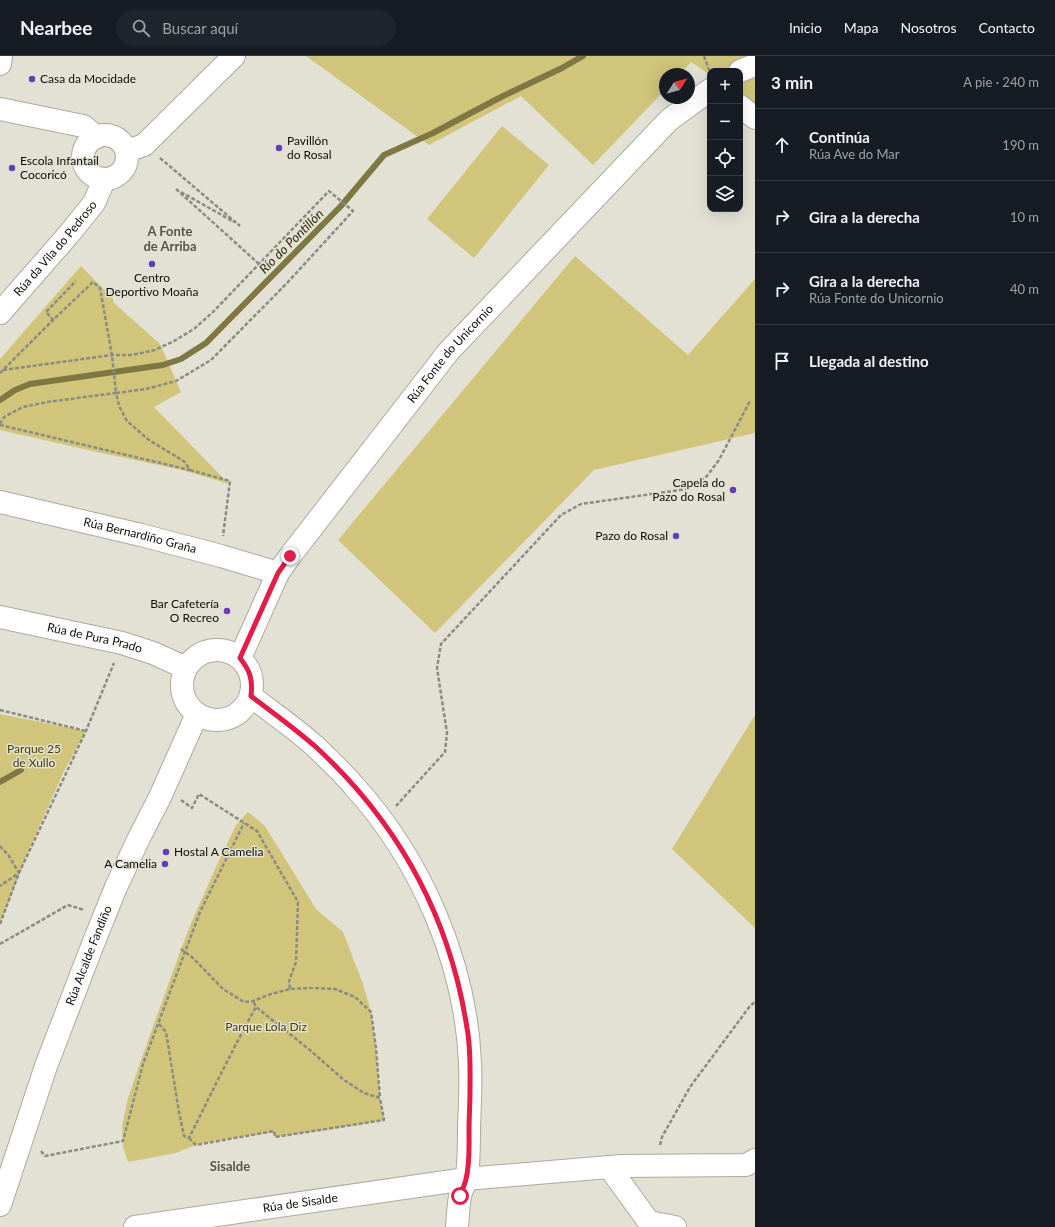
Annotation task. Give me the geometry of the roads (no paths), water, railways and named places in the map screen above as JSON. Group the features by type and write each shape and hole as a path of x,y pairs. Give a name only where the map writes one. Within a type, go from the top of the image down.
{"street":[{"path":"0,64 1,56"},
{"path":"136,148 124,145 112,136 104,135 96,137 90,141 86,147 84,162 86,168 90,174 104,180 117,176 122,172 128,159 136,148 234,56"},
{"path":"743,70 755,66"},
{"name":"Rúa Fonte do Unicornio","path":"240,658 278,573 449,351 669,120 707,92"},
{"path":"743,108 755,118"},
{"path":"0,109 83,126 96,137"},
{"name":"Rúa da Vila do Pedroso","path":"0,313 48,259 94,203 104,180"},
{"name":"Rúa Bernardiño Graña","path":"0,502 141,535 278,573"},
{"name":"Rúa de Pura Prado","path":"0,617 122,644 153,653 186,668"},
{"path":"220,650 231,653 240,658 251,675 251,696 246,706 238,714 218,720 207,719 197,714 190,707 182,688 186,668 192,660 200,654 220,650"},
{"path":"251,696 317,748 354,787 382,821 404,853 423,887 450,952 460,988 468,1029 470,1063 469,1158 466,1179 460,1196 458,1227"},
{"name":"Rúa Alcalde Fandiño","path":"0,1205 24,1130 64,1018 104,917 197,714"},
{"name":"Rúa de Sisalde","path":"135,1227 168,1224 466,1179 621,1166 746,1165 755,1160"},
{"path":"609,1168 649,1222 675,1227"}],"waterway":[{"name":"Río do Pontillón","path":"0,400 15,390 30,384 163,365 181,359 206,343 341,206 384,155 433,133 583,56"},
{"path":"0,782 21,770"}],"place":[{"name":"Casa da Mocidade","path":"32,79"},
{"name":"Pavillón do Rosal","path":"279,148"},
{"name":"Escola Infantail Cocoricó","path":"12,168"},
{"name":"Centro Deportivo Moaña","path":"152,264"},
{"name":"Capela do Pazo do Rosal","path":"733,490"},
{"name":"Pazo do Rosal","path":"676,536"},
{"name":"Bar Cafetería O Recreo","path":"227,611"},
{"name":"Hostal A Camelia","path":"166,852"},
{"name":"A Camelia","path":"165,864"}],"district":[{"name":"A Fonte de Arriba","path":"170,238"},
{"name":"Sisalde","path":"230,1166"}],"park label":[{"name":"Parque 25 de Xullo","path":"34,756"},
{"name":"Parque Lola Diz","path":"266,1027"}]}
